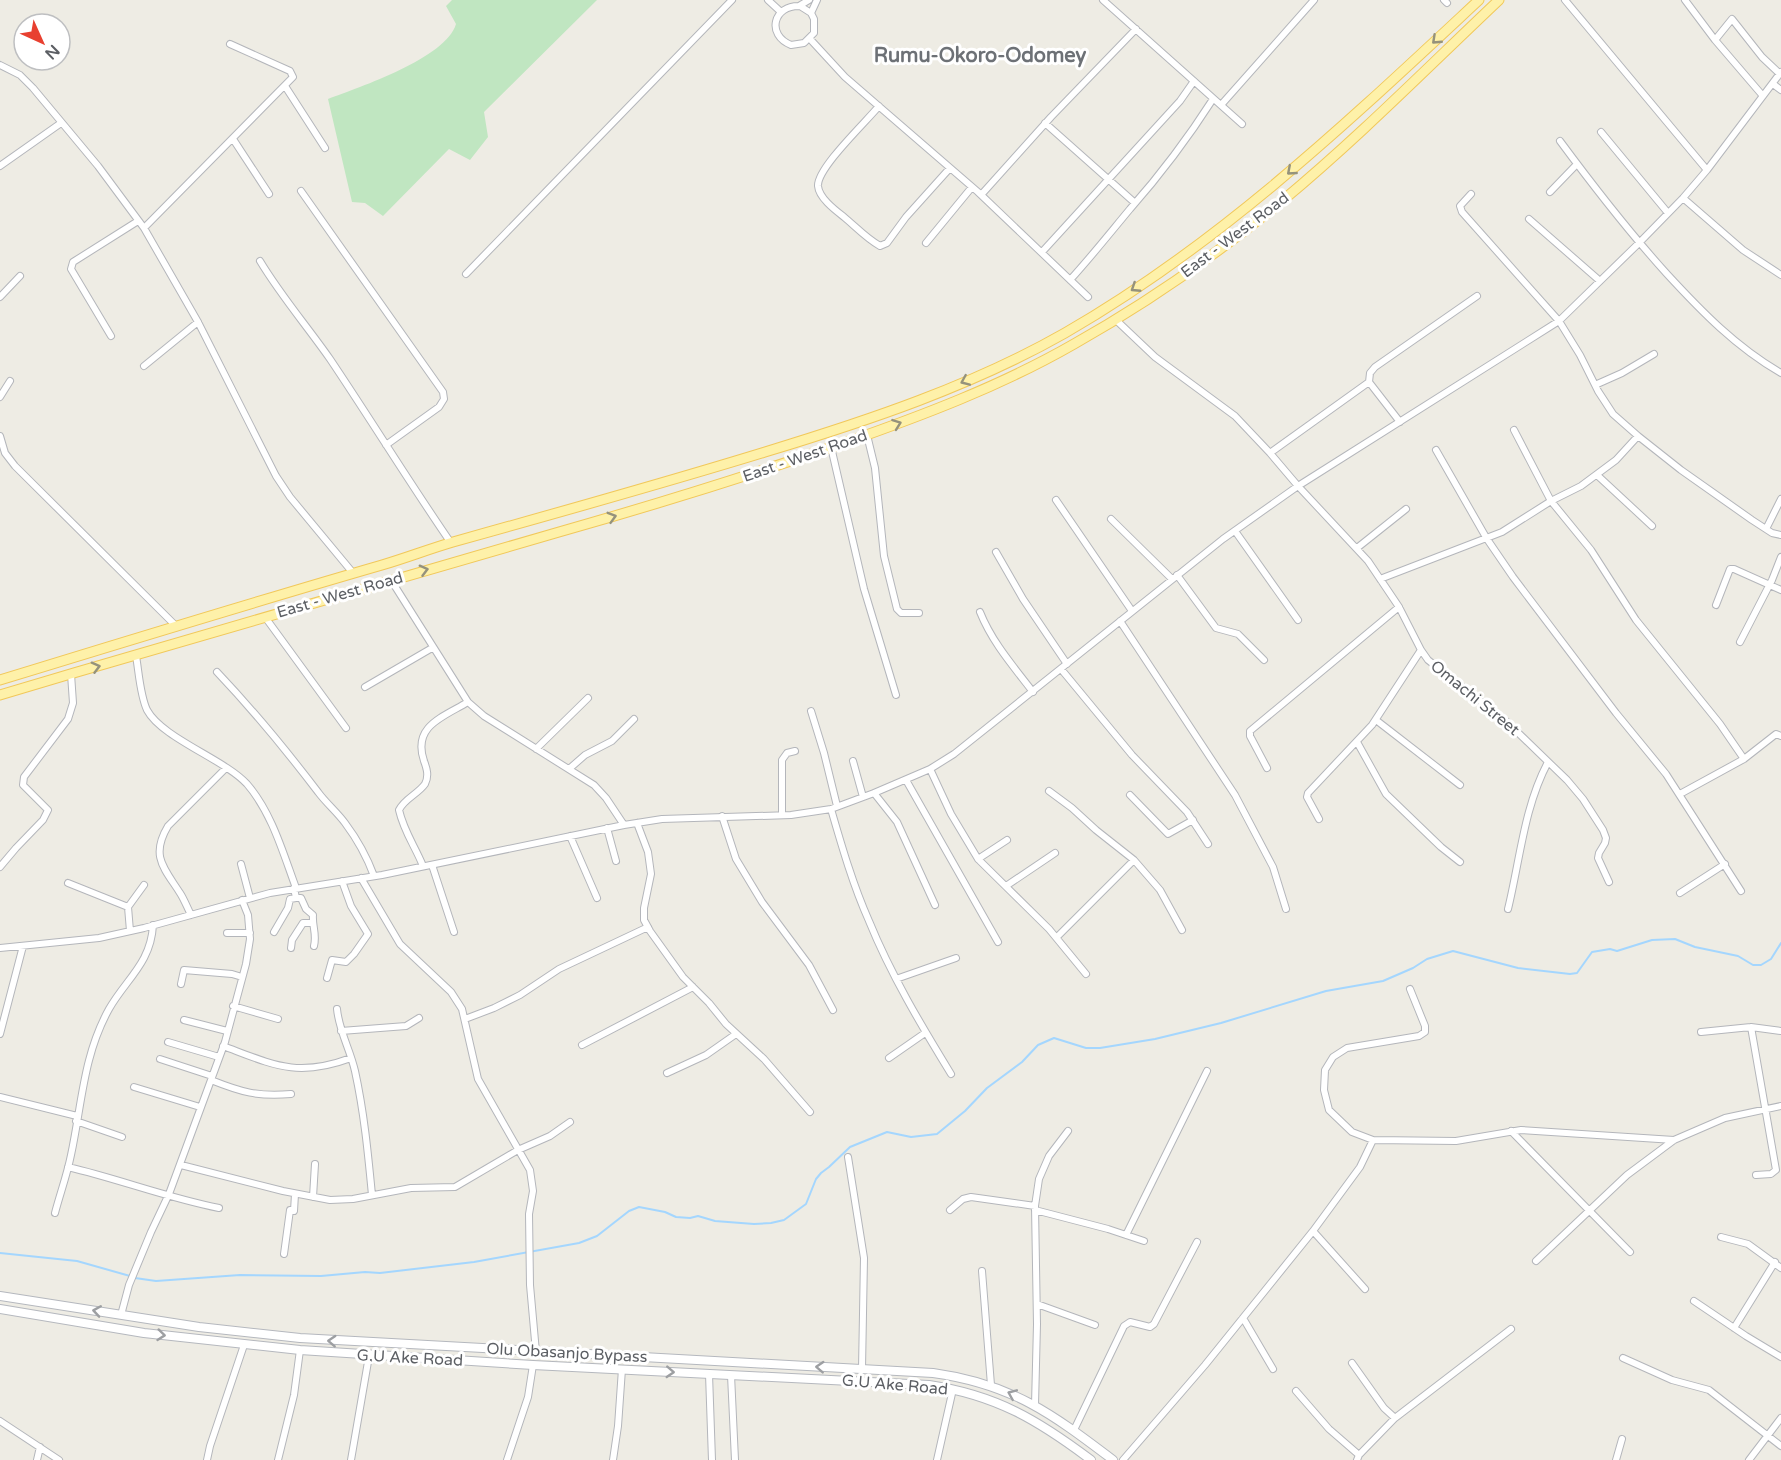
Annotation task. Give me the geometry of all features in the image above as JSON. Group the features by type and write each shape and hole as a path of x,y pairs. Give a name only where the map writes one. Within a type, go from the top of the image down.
{"main road":[{"name":"East - West Road","path":"0,680 451,543 658,485 811,438 926,397 1013,359 1065,333 1197,246 1266,192 1338,130 1479,0"},
{"name":"East - West Road","path":"0,695 675,499 867,435 940,408 1018,373 1116,320 1246,230 1285,199 1349,141 1499,0"},
{"path":"1338,130 1349,141"},
{"name":"Olu Obasanjo Bypass","path":"0,1296 121,1315 300,1338 954,1376 991,1385 1035,1405 1074,1430 1113,1460"},
{"name":"G.U Ake Road","path":"0,1309 144,1333 369,1356 929,1385 953,1389 1006,1405 1033,1419 1091,1460"}],"street":[{"path":"466,274 732,0"},
{"path":"768,0 780,12"},
{"path":"809,0 780,12 775,25 776,32 784,43 798,45 810,39 815,26 811,13 817,0"},
{"path":"1102,0 1242,124"},
{"path":"1221,105 1314,0"},
{"path":"1565,0 1707,170"},
{"path":"1685,0 1715,40 1763,96"},
{"path":"799,6 811,13"},
{"path":"0,948 99,938 295,888 432,865 624,825 662,819 782,815 834,807 930,769 954,754 1175,577 1298,486 1559,321 1683,198 1780,73 1762,57 1732,19 1715,40"},
{"path":"981,195 1045,123 1136,29"},
{"path":"810,39 845,77 981,195 1088,297"},
{"path":"144,228 293,77 292,72 230,44"},
{"path":"0,65 20,75 98,166 144,228 198,322 276,476 290,497 352,573"},
{"path":"1042,252 1180,101 1194,81"},
{"path":"1773,84 1781,90"},
{"path":"285,86 326,148"},
{"path":"1070,280 1102,246 1188,138 1213,99"},
{"path":"879,106 823,171 818,185 821,195 834,209 880,246 887,243 906,217 950,168"},
{"path":"0,166 61,123"},
{"path":"1045,123 1136,203"},
{"path":"1601,132 1668,213"},
{"path":"233,139 269,194"},
{"path":"1560,141 1639,243 1705,316 1738,346 1781,373"},
{"path":"1550,192 1577,164"},
{"path":"926,243 972,187"},
{"path":"302,191 443,392 444,399 439,407 386,445"},
{"path":"1472,194 1460,206 1462,212 1559,321 1580,355 1594,385 1614,414 1681,470 1767,529 1781,535"},
{"path":"1683,198 1743,250 1781,274"},
{"path":"1529,219 1600,281"},
{"path":"111,336 71,269 73,262 138,221"},
{"path":"260,261 279,292 328,356 451,543"},
{"path":"0,297 20,276"},
{"path":"1400,422 1369,382 1370,373 1375,367 1477,296"},
{"name":"Omachi Street","path":"1116,320 1155,357 1234,416 1357,548 1399,607 1428,660 1507,722 1560,771 1583,799 1603,830 1606,838 1598,858 1609,882"},
{"path":"144,366 198,322"},
{"path":"1594,385 1622,373 1654,354"},
{"path":"0,397 10,381"},
{"path":"1270,453 1369,382"},
{"path":"1514,430 1551,501 1591,550 1636,620 1720,724 1744,759"},
{"path":"867,435 875,468 884,555 897,609 902,613 919,613"},
{"path":"0,436 5,453 15,466 177,627"},
{"path":"1380,579 1502,532 1597,475 1616,460 1638,436"},
{"path":"831,447 864,589 896,695"},
{"path":"1436,450 1487,539 1616,713 1666,774 1741,891"},
{"path":"1597,475 1652,526"},
{"path":"1767,529 1781,499"},
{"path":"1056,500 1132,611"},
{"path":"1357,548 1406,509"},
{"path":"1111,519 1175,577 1216,628 1238,634 1264,660"},
{"path":"1235,531 1298,620"},
{"path":"996,552 1064,667 1132,755 1193,820 1208,844"},
{"path":"1740,642 1781,557"},
{"path":"1716,605 1730,569 1781,590"},
{"path":"391,580 468,702 484,716 602,791 624,825"},
{"path":"1267,768 1250,736 1250,731 1399,607"},
{"path":"980,612 987,630 1033,692"},
{"path":"265,617 346,729"},
{"path":"1120,621 1240,804 1273,867 1286,909"},
{"path":"365,687 432,648"},
{"path":"1319,819 1306,797 1376,720 1421,650"},
{"path":"136,656 148,711 159,724 226,768 246,784 265,812 295,888 296,898"},
{"path":"217,672 256,713 345,824 367,857 374,876"},
{"path":"0,867 44,820 48,810 23,785 24,777 68,718 73,703 71,674"},
{"path":"536,749 588,698"},
{"path":"423,866 416,848 404,831 399,810 425,783 428,773 420,745 423,733 440,719 468,702"},
{"path":"811,711 824,753 834,807 854,884 896,979 951,1074"},
{"path":"569,769 585,755 612,741 634,718"},
{"path":"1376,720 1460,785"},
{"path":"1680,794 1744,759 1776,734 1781,736"},
{"path":"1357,742 1386,794 1460,862"},
{"path":"782,815 782,760 787,753 795,751"},
{"path":"853,761 863,797"},
{"path":"1508,909 1525,829 1539,779 1548,762"},
{"path":"191,915 180,892 162,866 158,850 168,826 226,768"},
{"path":"930,769 951,814 978,859 1056,937 1086,974"},
{"path":"906,780 998,942"},
{"path":"1049,791 1134,860 1160,890 1182,930"},
{"path":"874,793 897,822 935,905"},
{"path":"1130,795 1168,834 1193,820"},
{"path":"722,816 736,859 757,894 809,964 834,1010"},
{"path":"637,823 648,852 651,874 644,908 644,920 648,927 683,977 736,1034 764,1059 810,1112"},
{"path":"607,828 616,861"},
{"path":"570,836 597,898"},
{"path":"978,859 1007,840"},
{"path":"1006,886 1055,853"},
{"path":"1056,937 1134,860"},
{"path":"241,864 250,898"},
{"path":"1680,893 1725,864"},
{"path":"432,865 454,932"},
{"path":"361,878 400,944 451,992 462,1009 478,1079 530,1170 533,1191 529,1214 530,1285 536,1352"},
{"path":"327,978 331,961 346,962 368,934 351,906 342,881"},
{"path":"68,882 128,907"},
{"path":"130,931 128,907 144,885"},
{"path":"274,932 288,908 290,899 301,898 306,909 313,915 312,923 316,936 314,946"},
{"path":"121,1315 129,1285 170,1194 223,1046 250,939 248,915 243,900"},
{"path":"291,948 292,940 303,923 312,923"},
{"path":"55,1213 68,1167 87,1064 97,1034 110,1008 143,961 152,942 153,926"},
{"path":"465,1019 520,995 559,969 648,927"},
{"path":"227,933 250,933"},
{"path":"0,1034 23,946"},
{"path":"896,979 956,958"},
{"path":"181,984 185,962"},
{"path":"184,970 242,977"},
{"path":"582,1045 693,987"},
{"path":"1410,988 1425,1026 1425,1032 1419,1036 1347,1048 1333,1057 1325,1070 1324,1090 1329,1110 1352,1132 1373,1140 1456,1141 1511,1131 1558,1131 1674,1140"},
{"path":"233,1006 278,1019"},
{"path":"337,1009 341,1031 351,1058 365,1123 372,1195"},
{"path":"341,1031 406,1026 419,1018"},
{"path":"184,1020 227,1031"},
{"path":"1701,1032 1751,1027 1781,1031"},
{"path":"1751,1027 1776,1170 1771,1174 1756,1175"},
{"path":"889,1058 926,1033"},
{"path":"667,1073 705,1055 736,1034"},
{"path":"168,1042 219,1057"},
{"path":"223,1046 265,1062 289,1068 328,1066 351,1058"},
{"path":"160,1059 212,1078 236,1090 268,1096 291,1094"},
{"path":"1126,1235 1207,1071"},
{"path":"134,1087 200,1107"},
{"path":"0,1097 77,1118 122,1137"},
{"path":"1536,1261 1628,1175 1674,1140 1725,1118 1781,1106"},
{"path":"181,1165 296,1194 330,1200 352,1199 411,1188 455,1187 518,1150 550,1136 570,1122"},
{"path":"1035,1405 1037,1304 1035,1208 1039,1179 1048,1156 1068,1131"},
{"path":"1511,1131 1630,1252"},
{"path":"1123,1460 1313,1231 1360,1167 1373,1140"},
{"path":"848,1157 864,1258 862,1369"},
{"path":"313,1197 315,1164"},
{"path":"68,1167 170,1194 187,1202 219,1208"},
{"path":"284,1254 290,1210 294,1211 296,1194"},
{"path":"950,1210 963,1198 972,1197 1035,1208 1144,1241"},
{"path":"1313,1231 1365,1289"},
{"path":"1721,1238 1748,1244 1781,1268"},
{"path":"1074,1430 1124,1326 1130,1322 1150,1327 1154,1324 1197,1242"},
{"path":"1734,1328 1774,1262"},
{"path":"982,1271 991,1385"},
{"path":"1694,1301 1781,1357"},
{"path":"1037,1304 1095,1325"},
{"path":"1243,1318 1273,1369"},
{"path":"1296,1391 1329,1429 1358,1457 1395,1418 1511,1329"},
{"path":"207,1460 244,1345"},
{"path":"278,1460 294,1395 300,1350"},
{"path":"351,1460 369,1356"},
{"path":"1623,1358 1672,1380 1709,1390 1781,1446"},
{"path":"1352,1363 1384,1408 1395,1418"},
{"path":"507,1460 528,1397 533,1365"},
{"path":"613,1460 622,1369"},
{"path":"709,1374 712,1460"},
{"path":"731,1375 735,1460"},
{"path":"937,1460 953,1389"},
{"path":"1749,1460 1781,1418"},
{"path":"0,1420 59,1460"},
{"path":"1616,1460 1622,1439"},
{"path":"37,1460 40,1447"}],"green space":[{"path":"452,0 597,0 484,112 488,137 470,160 449,149 383,216 365,203 352,202 328,99 400,70 420,60 436,48 449,36 456,24 446,6"}],"waterway":[{"path":"135,1278 156,1281 240,1275 321,1276 380,1273 474,1262 579,1243 597,1236 629,1211 639,1207 665,1212 676,1217 698,1216 715,1221 771,1223 784,1220 806,1204 816,1179 850,1147 887,1132 911,1137 937,1134 965,1111 987,1088 1022,1062 1038,1045 1054,1038 1086,1048 1100,1048 1155,1039 1221,1023 1326,991 1383,981 1427,959 1453,951 1518,968 1570,974 1577,973 1592,952 1610,949 1617,951 1652,940 1675,939 1695,947 1738,956 1753,965 1761,965 1771,959 1781,943"},
{"path":"0,1253 77,1261 130,1276"}],"district":[{"name":"Rumu-Okoro-Odomey","path":"980,56"}]}
